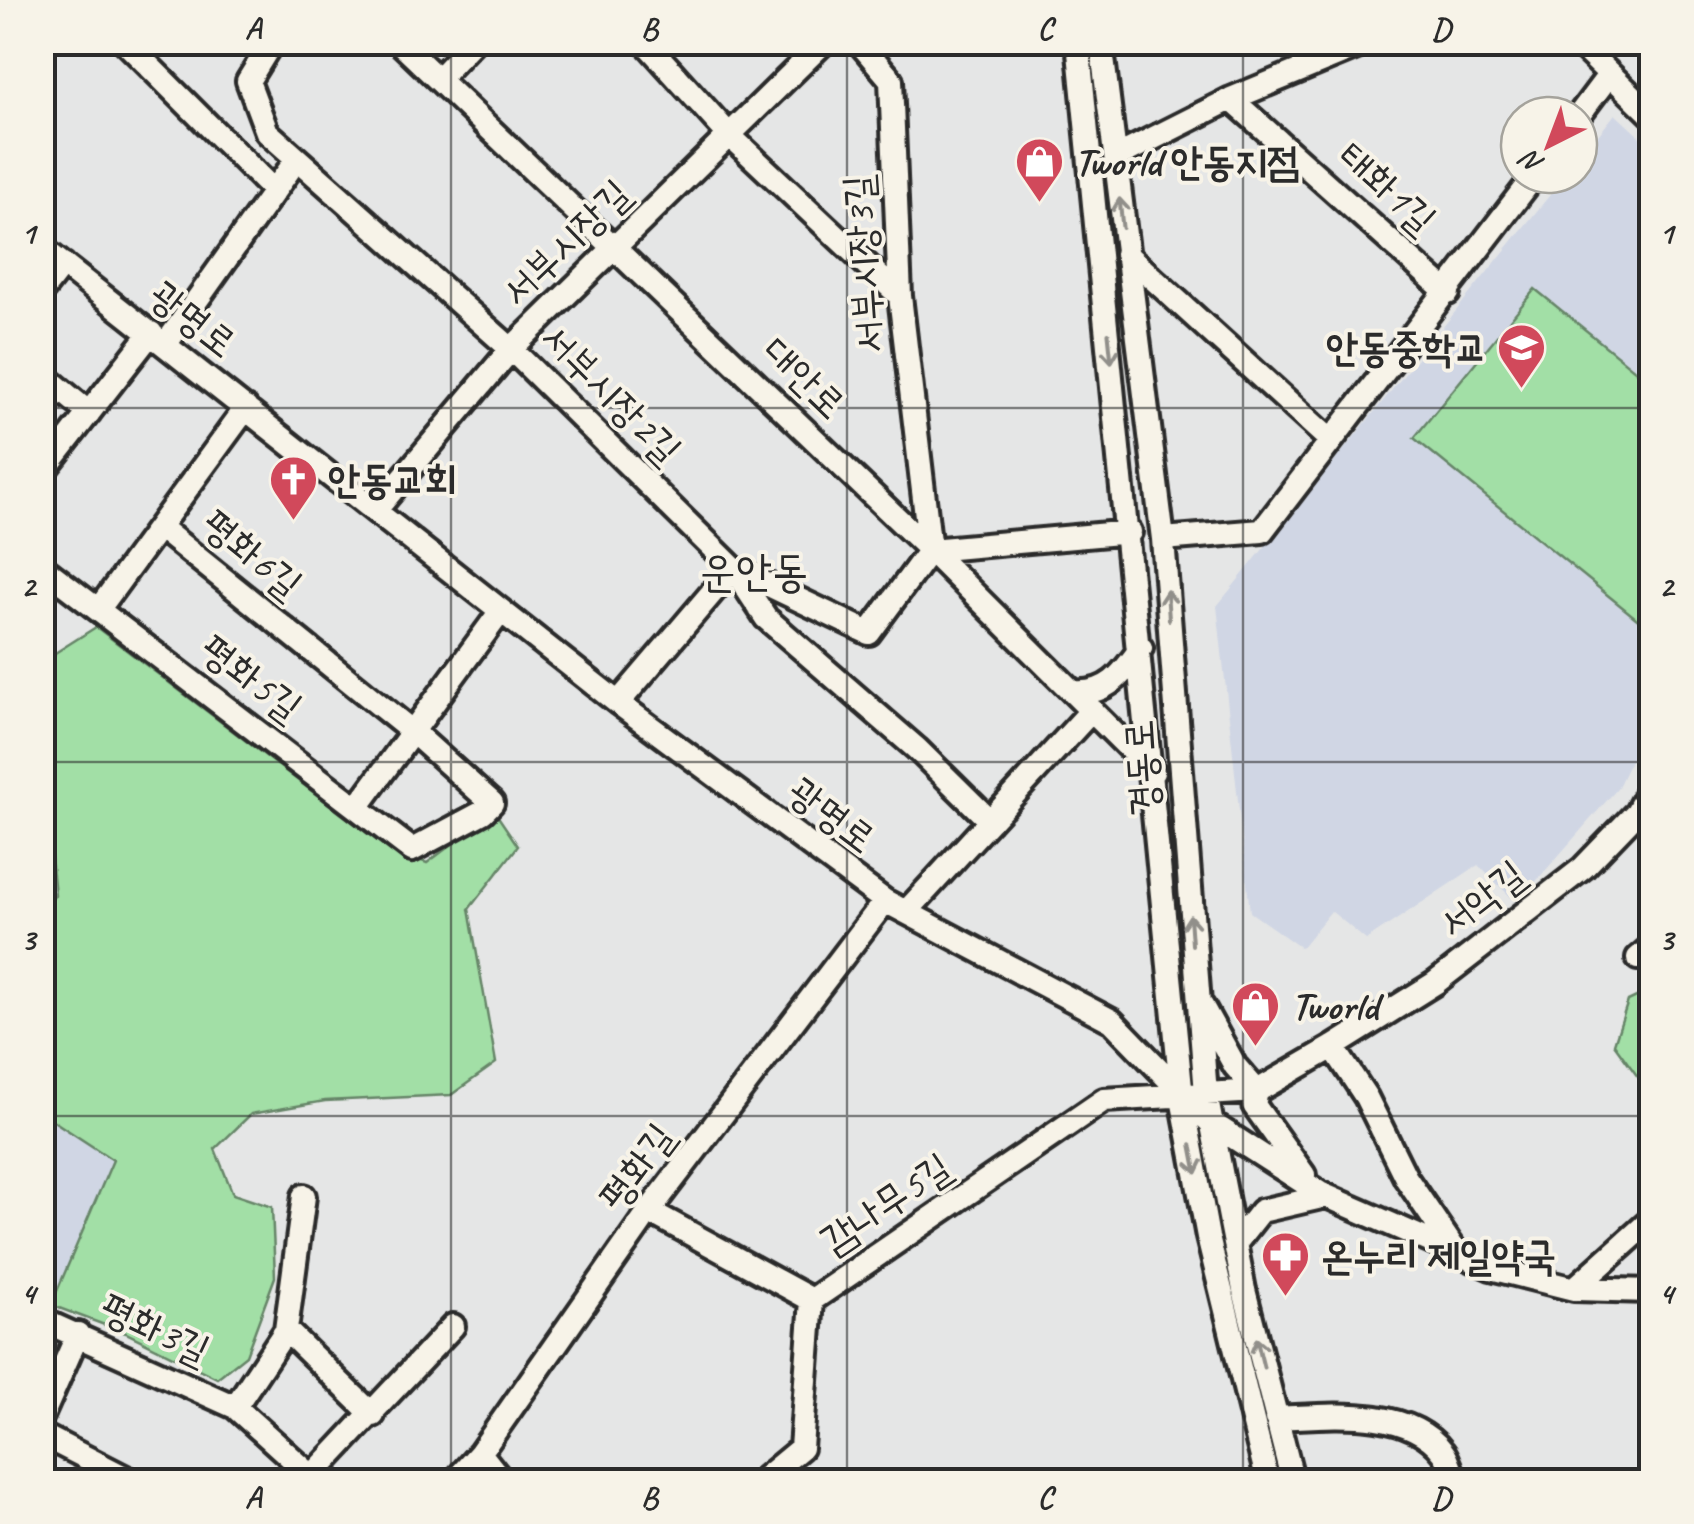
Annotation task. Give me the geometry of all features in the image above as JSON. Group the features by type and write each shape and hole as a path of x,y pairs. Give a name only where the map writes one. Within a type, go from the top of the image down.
{"street":[{"path":"124,42 274,190"},
{"name":"서부시장2길","path":"272,42 248,81 268,132 512,349 733,568 869,634 930,550"},
{"name":"대안로","path":"399,42 930,550 1153,772"},
{"path":"438,79 473,42"},
{"path":"646,42 730,136 900,296"},
{"name":"서부시장길","path":"375,510 512,349 824,42"},
{"name":"서부시장3길","path":"860,42 891,80 900,296 930,550"},
{"name":"경동로","path":"1078,42 1142,648 1182,1098 1208,1237 1268,1482"},
{"name":"경동로","path":"1101,42 1163,539 1206,1094 1236,1244 1293,1482"},
{"path":"1116,157 1232,99 1369,42"},
{"path":"1577,42 1652,115"},
{"path":"1594,95 1609,75"},
{"name":"태화1길","path":"1232,99 1448,292"},
{"path":"43,472 89,412 158,339 297,160"},
{"name":"태화1길","path":"1163,539 1262,531 1520,195"},
{"name":"광명로","path":"42,248 618,702 896,907 1112,1021 1182,1098 1210,1122 1323,1194 1491,1268 1574,1289 1652,1291"},
{"path":"1126,254 1330,440"},
{"path":"42,292 64,264"},
{"path":"42,374 89,412"},
{"name":"평화6길","path":"246,408 159,527 414,732"},
{"path":"98,610 159,527"},
{"path":"930,550 1130,532"},
{"name":"평화5길","path":"42,567 412,850 483,812 492,803 414,732"},
{"path":"618,702 733,568 766,618 917,748 990,820"},
{"path":"358,806 501,611"},
{"path":"1074,692 1098,692 1112,683 1142,648"},
{"name":"평화길","path":"454,1482 480,1453 649,1212 896,907 990,820 1092,710"},
{"name":"서악길","path":"1182,1098 1258,1091 1435,983 1645,815 1652,783"},
{"path":"1196,993 1235,1066 1258,1091 1254,1104 1270,1131 1323,1194 1261,1211 1236,1244"},
{"path":"1334,1047 1366,1097 1406,1178 1456,1252"},
{"name":"감나무5길","path":"760,1482 801,1448 812,1300 1104,1100 1182,1098"},
{"name":"평화3길","path":"235,1408 286,1330 304,1196"},
{"path":"649,1212 812,1300"},
{"path":"1574,1289 1652,1220"},
{"name":"평화3길","path":"42,1320 235,1408 316,1479 453,1326"},
{"path":"286,1330 373,1416"},
{"path":"42,1416 78,1334"},
{"path":"1276,1418 1385,1420 1419,1433 1444,1452 1455,1482"},
{"path":"42,1435 134,1482"},
{"path":"480,1453 503,1482"}],"shaded area":[{"name":"안동중학교","path":"1615,114 1652,148 1652,716 1617,789 1517,903 1478,865 1366,940 1331,911 1301,948 1250,912 1217,606 1550,195 1599,195 1599,134"},
{"path":"42,770 55,895 43,910 42,910"},
{"path":"42,1114 113,1160 51,1305 42,1301"}],"green space":[{"path":"1535,289 1651,383 1652,622 1647,627 1414,438"},
{"path":"96,627 384,846 427,863 495,812 518,846 469,909 496,1063 451,1095 325,1101 251,1114 215,1149 233,1194 272,1207 275,1277 246,1355 217,1378 126,1333 51,1305 113,1160 43,1114 42,910 55,895 43,743 48,683 55,653"},
{"path":"1651,990 1651,1095 1614,1044 1628,1001"}],"place":[{"name":"Tworld 안동지점","path":"1039,204"},
{"name":"안동중학교","path":"1522,390"},
{"name":"안동교회","path":"293,522"},
{"name":"Tworld","path":"1256,1048"},
{"name":"온누리 제일약국","path":"1286,1298"}],"district":[{"name":"운안동","path":"754,571"}]}
